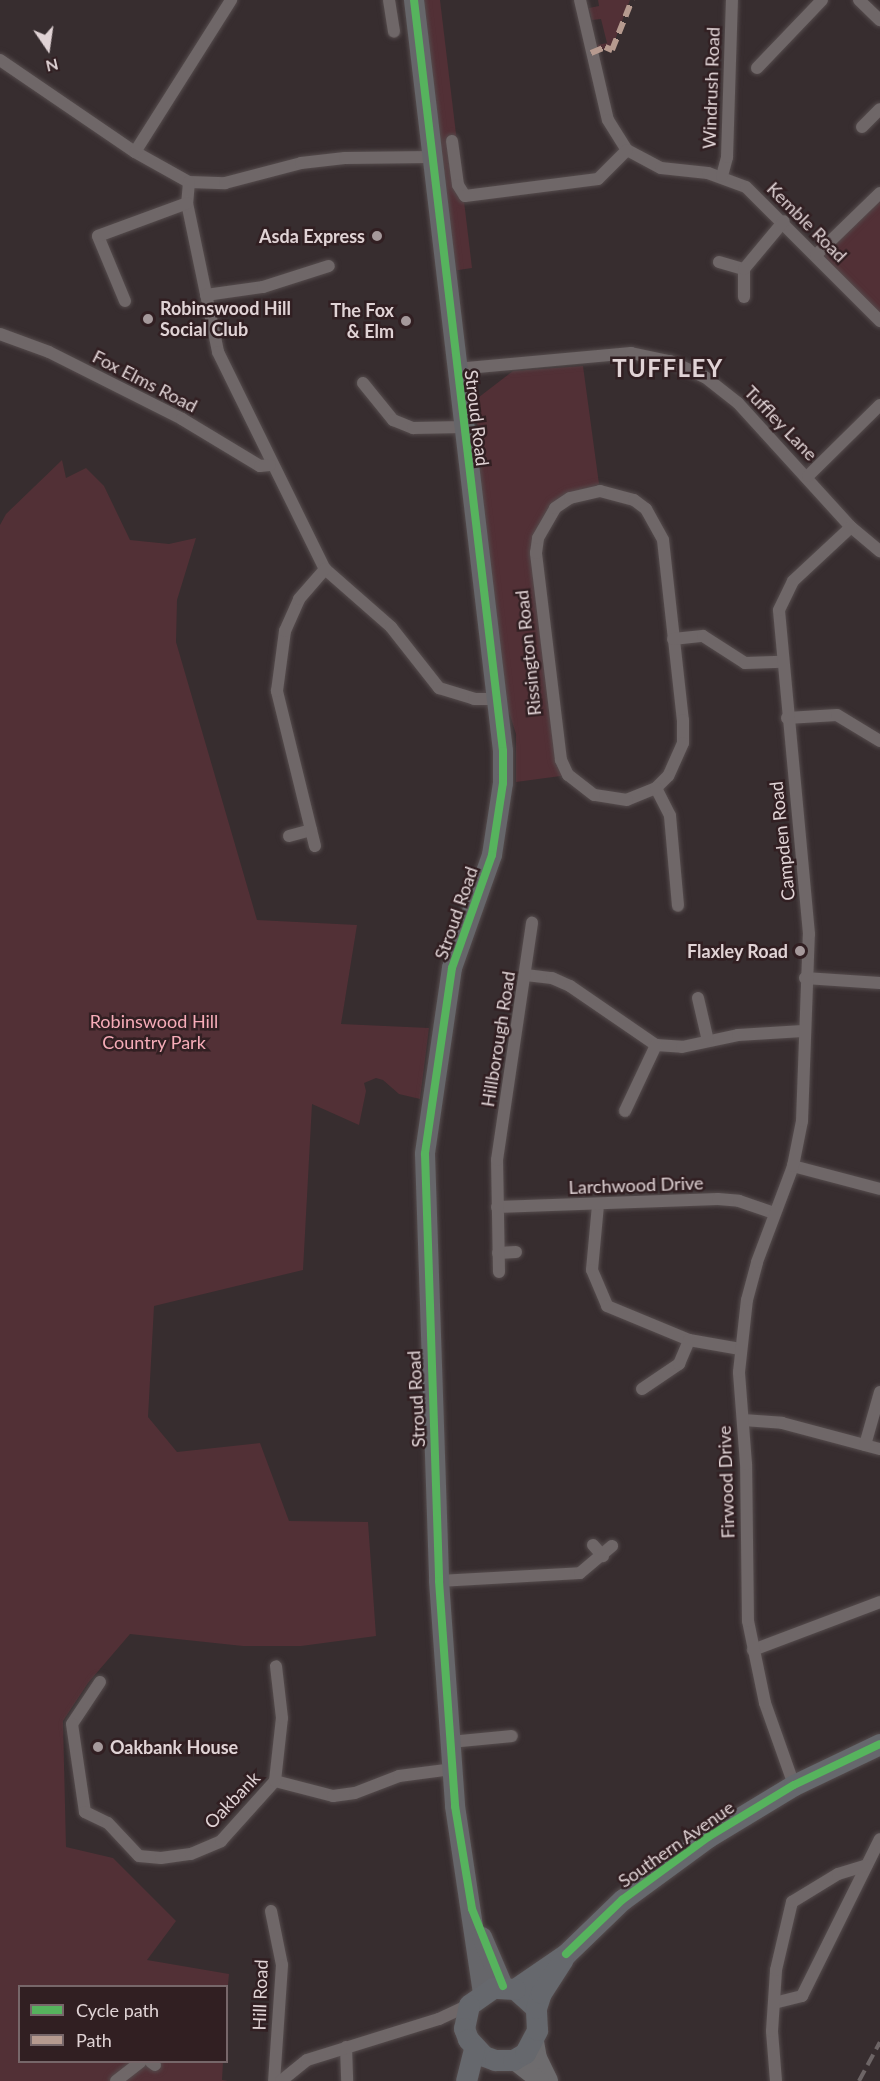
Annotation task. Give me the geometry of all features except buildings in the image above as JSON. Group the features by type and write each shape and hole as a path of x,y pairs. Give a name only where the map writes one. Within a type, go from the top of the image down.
{"highway":[{"name":"Southern Avenue","path":"566,1954 622,1900 689,1851 794,1785 880,1744"},
{"path":"466,2081 474,2048 464,2028 476,2000 509,1988 566,1954"},
{"path":"471,2081 504,2060 525,2052 534,2036 536,2008 566,1954"},
{"path":"509,1988 536,2008"},
{"path":"474,2048 504,2060"}],"main road":[{"name":"Stroud Road","path":"414,0 503,751 500,809 492,855 452,968 425,1154 439,1581 452,1769 472,1909"},
{"path":"472,1909 509,1988"},
{"path":"472,1909 476,2000"},
{"path":"534,2036 538,2058 549,2081"},
{"path":"504,2060 540,2081"}],"street":[{"path":"135,152 231,0"},
{"path":"388,0 394,32"},
{"name":"Kemble Road","path":"580,0 608,120 627,150 661,168 722,176 746,187 784,222 880,321"},
{"name":"Windrush Road","path":"722,176 727,157 732,0"},
{"path":"757,68 822,0"},
{"path":"859,0 880,20"},
{"path":"0,60 135,152 189,182 225,183 301,163 345,158 432,157"},
{"path":"862,128 878,116"},
{"path":"452,141 458,185 465,196 598,179 627,150"},
{"path":"189,182 187,202 218,352 270,465 325,569 391,627 439,688 474,699 497,699"},
{"path":"816,255 880,193"},
{"path":"125,301 98,236 187,202"},
{"path":"744,297 744,269 784,222"},
{"path":"719,262 744,269"},
{"path":"206,295 263,287 329,266"},
{"name":"Fox Elms Road","path":"0,334 49,352 182,419 260,466 270,465"},
{"name":"Tuffley Lane","path":"456,369 597,354 631,353 670,361 705,377 738,403 808,476 852,527 880,551"},
{"path":"363,390 393,420 413,428 464,427"},
{"path":"808,476 880,405"},
{"name":"Rissington Road","path":"600,491 634,500 646,509 663,540 673,639 683,743 678,761 656,788 627,800 594,795 568,775 561,760 536,553 538,538 555,508 570,498 600,491"},
{"name":"Campden Road","path":"787,1179 793,1166 802,1121 803,1031 809,934 782,662 779,610 786,591 852,527"},
{"path":"315,846 277,691 285,631 299,598 325,569"},
{"path":"673,639 703,636 745,663 782,662"},
{"path":"788,718 837,715 880,741"},
{"path":"656,788 670,816 678,906"},
{"path":"289,836 310,830"},
{"name":"Hillborough Road","path":"496,1207 497,1160 532,923"},
{"path":"526,975 552,978 570,986 656,1045 682,1047 708,1041 803,1031"},
{"path":"805,978 880,983"},
{"path":"698,998 708,1041"},
{"path":"625,1111 656,1045"},
{"path":"793,1166 880,1189"},
{"name":"Firwood Drive","path":"787,1179 747,1299 740,1349 746,1578 753,1650 771,1724 794,1785"},
{"name":"Larchwood Drive","path":"496,1207 718,1199 739,1201 774,1214"},
{"path":"598,1205 592,1270 606,1305 689,1340 740,1349"},
{"path":"496,1207 499,1272"},
{"path":"498,1253 516,1252"},
{"path":"645,1385 679,1364 689,1340"},
{"path":"865,1445 880,1392"},
{"path":"742,1420 782,1423 880,1449"},
{"path":"593,1545 603,1556"},
{"path":"439,1581 580,1573 603,1556 612,1546"},
{"path":"753,1650 880,1602"},
{"name":"Oakbank","path":"100,1682 72,1724 85,1812 108,1823 139,1856 161,1858 191,1854 221,1841 275,1781 282,1718 277,1664"},
{"path":"451,1742 512,1736"},
{"name":"Oakbank","path":"275,1781 333,1796 355,1793 399,1776 452,1769"},
{"path":"774,2003 802,1996 880,1839"},
{"path":"776,2081 774,2003 776,1970 792,1902 838,1874 867,1865"},
{"name":"Hill Road","path":"271,1911 282,1965 274,2081"},
{"path":"280,2081 307,2060 439,2019 476,2000"},
{"path":"439,2019 464,2028"},
{"path":"346,2047 347,2081"},
{"path":"116,2081 138,2063"}],"green space":[{"path":"414,0 440,0 472,268 445,272"},
{"path":"598,0 630,0 612,48 598,50 597,45 607,43 601,19 592,20 589,8 599,6"},
{"path":"880,193 880,321 816,255"},
{"path":"583,366 599,484 570,498 538,538 568,775 516,782 516,734 508,709 478,474 483,461 481,435 470,404 513,371"},
{"name":"Robinswood Hill Country Park","path":"62,460 66,478 86,468 104,486 130,540 169,544 196,538 177,600 176,642 257,920 357,925 341,1024 429,1028 420,1099 399,1094 383,1080 376,1078 364,1083 366,1091 359,1125 312,1104 303,1270 154,1306 148,1417 177,1452 260,1443 289,1521 368,1522 376,1636 301,1646 243,1646 130,1634 88,1683 63,1721 66,1847 113,1858 176,1921 147,1960 229,1974 228,1985 18,1985 18,2063 223,2063 222,2080 228,2081 0,2081 0,525 6,514"}],"railway":[{"path":"859,2081 880,2042"}],"marked path":[{"path":"591,53 605,47 612,50 632,0"}],"cycle path":[{"path":"414,0 503,751 503,783 492,855 452,968 425,1154 439,1581 455,1806 472,1909 503,1986"},
{"path":"566,1954 622,1900 708,1837 794,1785 880,1744"}],"place":[{"name":"Asda Express","path":"377,236"},
{"name":"Robinswood Hill Social Club","path":"148,319"},
{"name":"The Fox & Elm","path":"406,321"},
{"name":"Flaxley Road","path":"800,951"},
{"name":"Oakbank House","path":"98,1747"}],"district":[{"name":"TUFFLEY","path":"668,368"}]}
